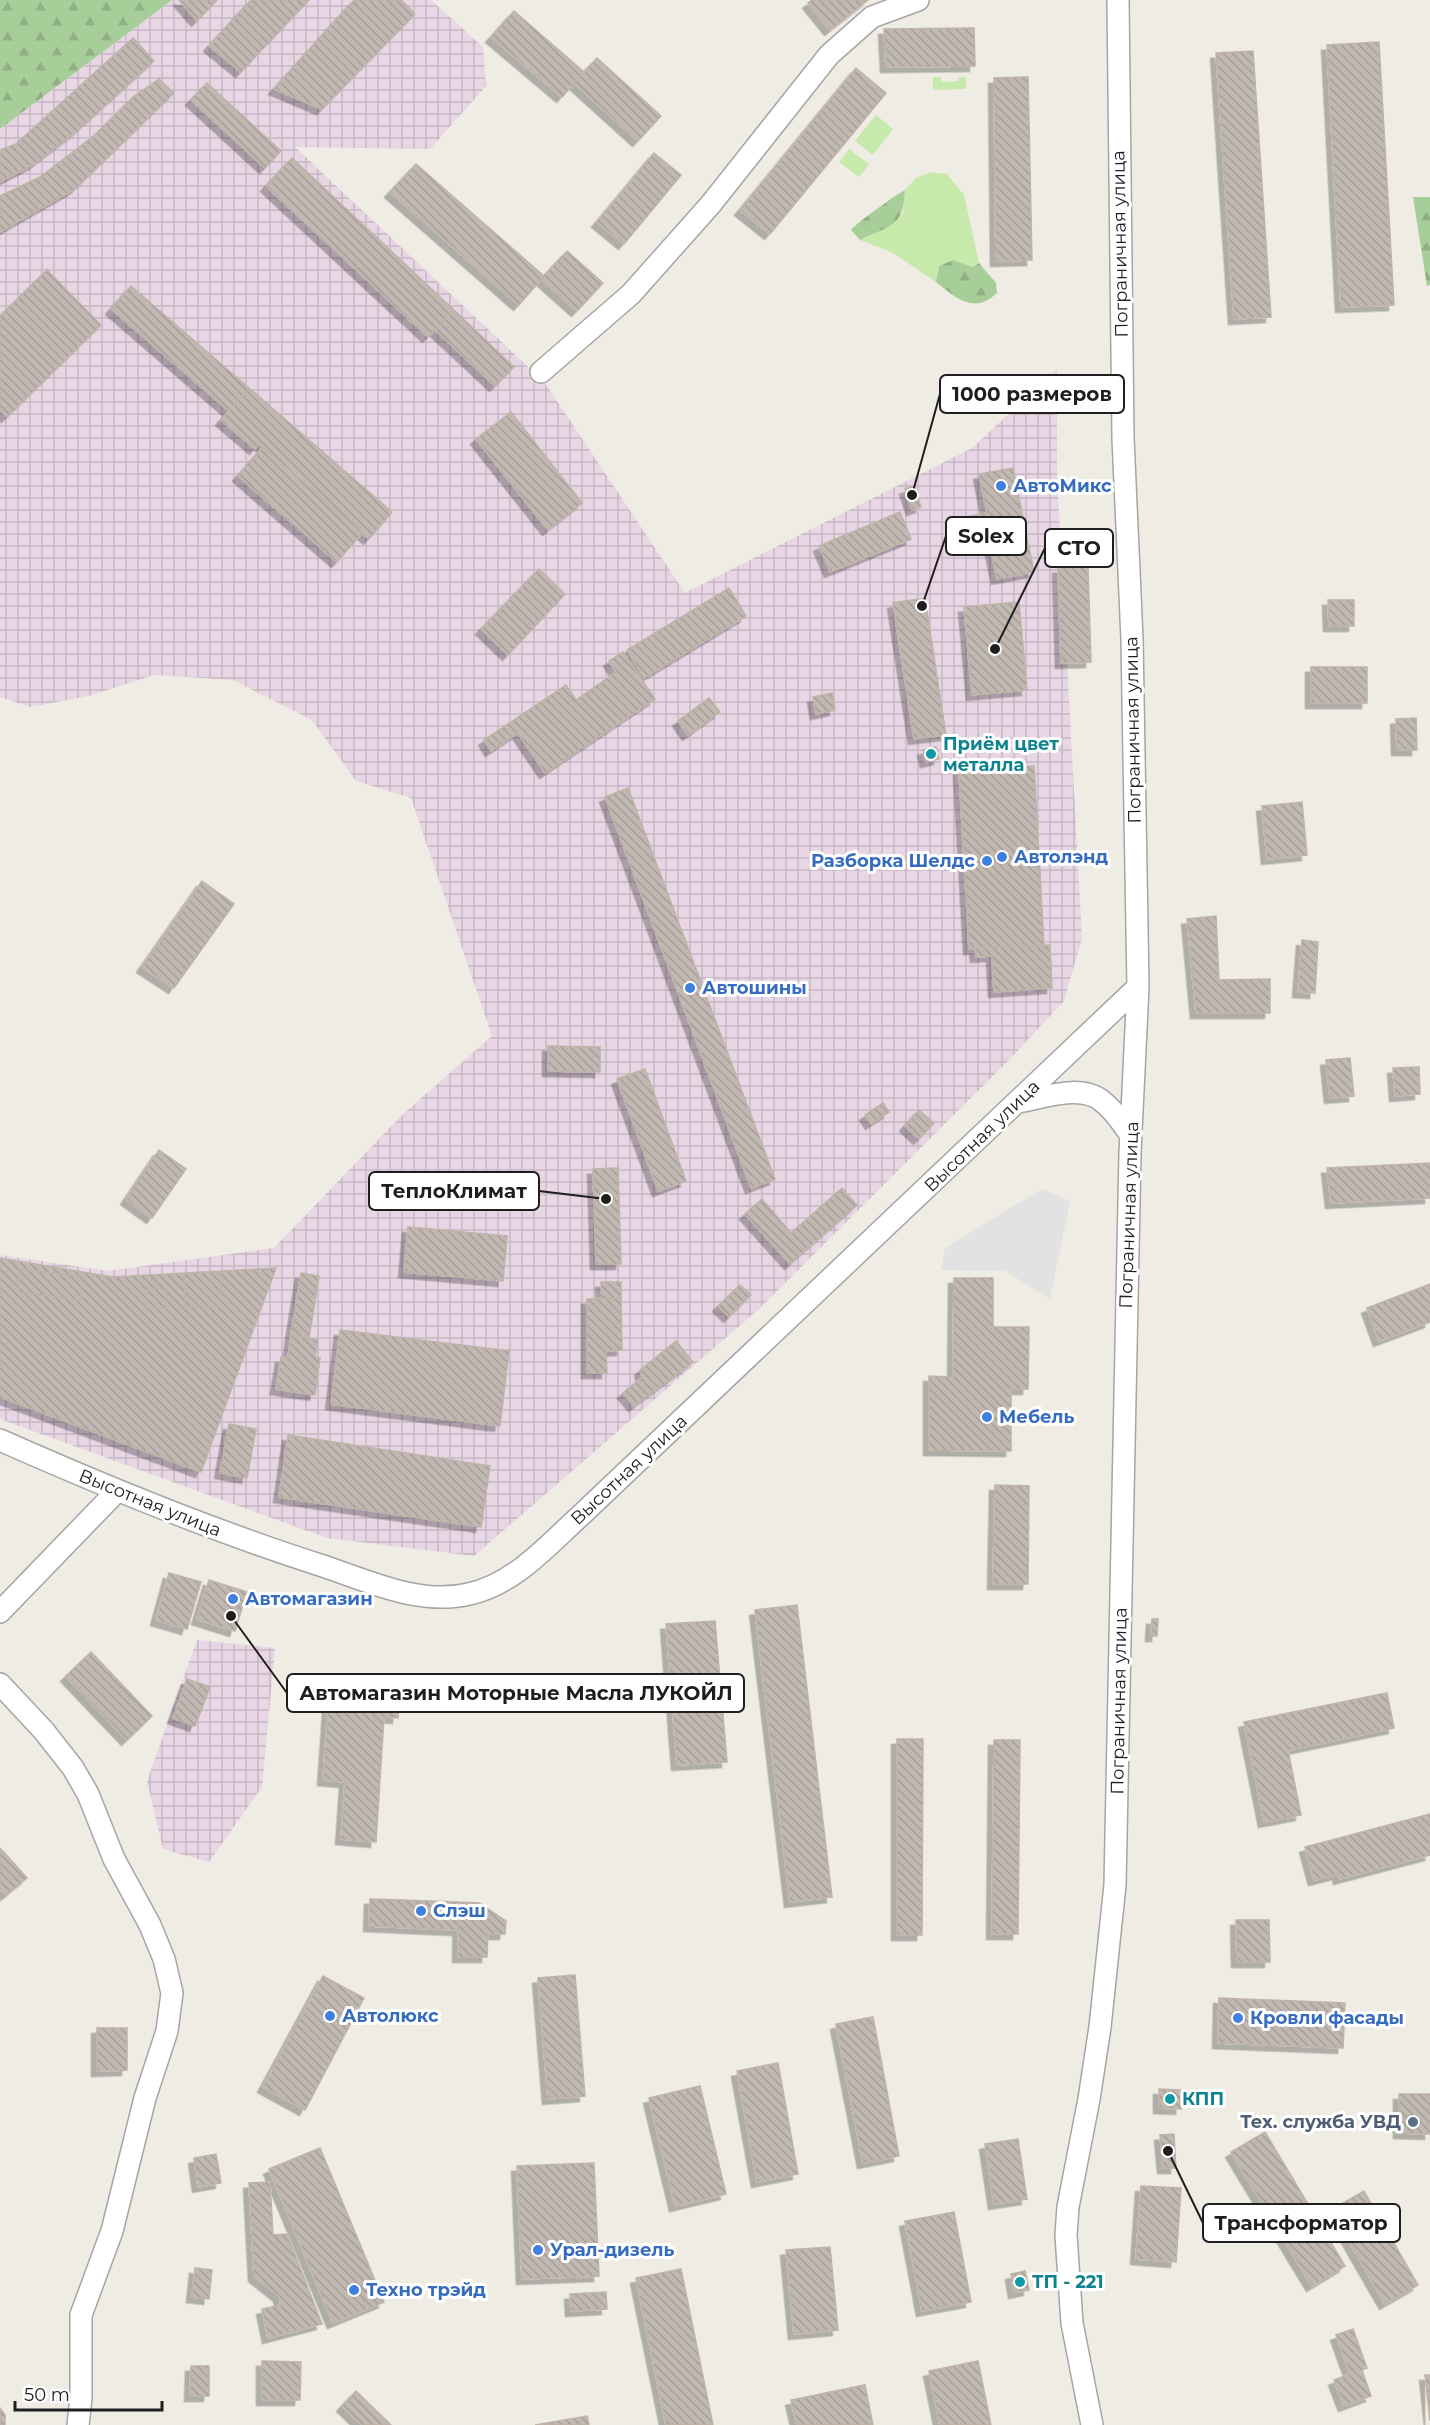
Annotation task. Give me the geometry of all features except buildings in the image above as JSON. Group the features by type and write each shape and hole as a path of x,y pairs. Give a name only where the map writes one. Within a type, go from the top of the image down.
{"street":[{"path":"541,372 631,294 711,204 829,55 872,16 918,0"},
{"name":"Пограничная улица","path":"1092,2425 1072,2323 1066,2235 1070,2199 1100,2027 1115,1885 1130,1134 1138,987 1132,639 1123,426 1118,0"},
{"name":"Высотная улица","path":"0,1440 117,1491 280,1553 390,1588 445,1597 467,1595 489,1588 520,1570 579,1517 1138,987"},
{"path":"1018,1102 1073,1093 1088,1093 1105,1103 1130,1134"},
{"path":"0,1612 117,1491"},
{"path":"0,1683 45,1731 73,1768 88,1794 114,1859 160,1951 172,1993 167,2031 145,2098 112,2231 81,2315 81,2387 78,2425"}],"shaded area":[{"path":"172,0 431,0 483,47 486,86 430,149 295,147 545,383 685,593 972,448 1057,369 1057,477 1082,938 1064,1001 1009,1060 759,1309 474,1556 327,1538 0,1419 0,1255 108,1271 274,1248 402,1115 492,1036 411,798 356,781 312,720 233,680 154,675 89,696 30,707 0,697 0,129"},
{"path":"1042,1189 1070,1201 1050,1299 1005,1271 941,1270 945,1248"},
{"path":"197,1640 275,1648 262,1787 209,1862 163,1849 147,1781"}],"green space":[{"path":"0,0 172,0 0,129"},
{"path":"933,77 941,77 941,82 958,81 959,77 966,77 966,89 933,90"},
{"path":"876,115 893,129 873,155 855,141"},
{"path":"849,149 869,164 859,177 839,162"},
{"path":"931,172 947,174 964,195 979,263 973,267 953,260 939,266 936,282 893,253 860,240 894,224 903,213 905,190 916,178"},
{"path":"905,190 904,203 898,219 893,224 860,240 851,230 876,209"},
{"path":"1413,197 1430,197 1430,285 1427,286"},
{"path":"953,260 973,267 979,263 996,283 997,293 981,303 965,302 951,294 936,282 939,266"}],"place":[{"name":"АвтоМикс","path":"1001,486"},
{"name":"1000 размеров","path":"912,495"},
{"name":"Solex","path":"922,606"},
{"name":"СТО","path":"995,649"},
{"name":"Приём цвет металла","path":"931,754"},
{"name":"Автолэнд","path":"1002,857"},
{"name":"Разборка Шелдс","path":"987,861"},
{"name":"Автошины","path":"690,988"},
{"name":"ТеплоКлимат","path":"606,1199"},
{"name":"Мебель","path":"987,1417"},
{"name":"Автомагазин","path":"233,1599"},
{"name":"Автомагазин Моторные Масла ЛУКОЙЛ","path":"231,1616"},
{"name":"Слэш","path":"421,1911"},
{"name":"Автолюкс","path":"330,2016"},
{"name":"Кровли фасады","path":"1238,2018"},
{"name":"КПП","path":"1170,2099"},
{"name":"Тех. служба УВД","path":"1413,2122"},
{"name":"Трансформатор","path":"1168,2151"},
{"name":"Урал-дизель","path":"538,2250"},
{"name":"ТП - 221","path":"1020,2282"},
{"name":"Техно трэйд","path":"354,2290"}]}
